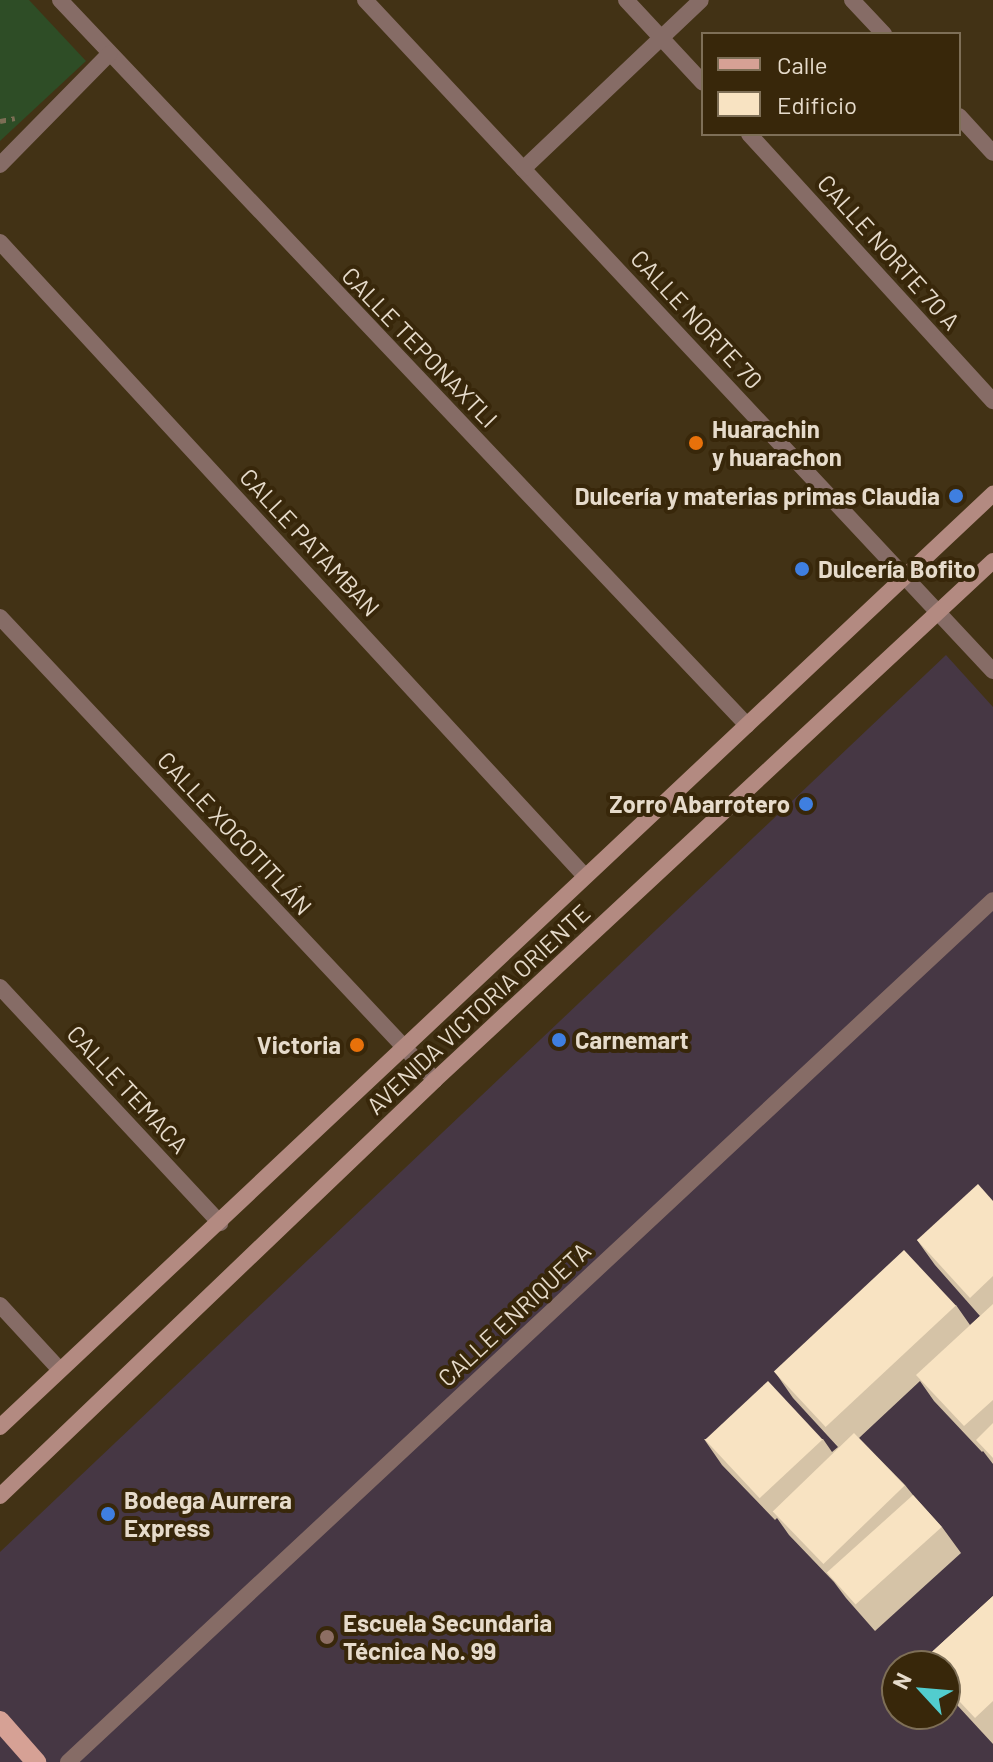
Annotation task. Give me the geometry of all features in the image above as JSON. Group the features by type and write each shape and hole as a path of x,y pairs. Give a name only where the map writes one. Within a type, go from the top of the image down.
{"main road":[{"path":"0,1721 36,1762"}],"street":[{"name":"CALLE TEPONAXTLI","path":"60,0 747,725"},
{"name":"CALLE NORTE 70","path":"365,0 993,671"},
{"path":"626,0 701,81"},
{"path":"523,169 701,0"},
{"path":"852,0 882,32"},
{"path":"0,165 109,54"},
{"path":"961,118 993,153"},
{"name":"CALLE NORTE 70 A","path":"751,136 993,401"},
{"name":"CALLE PATAMBAN","path":"0,242 584,875"},
{"name":"AVENIDA VICTORIA ORIENTE","path":"0,1427 220,1223 904,574 993,494"},
{"name":"AVENIDA VICTORIA ORIENTE","path":"0,1496 435,1080 993,561"},
{"name":"CALLE XOCOTITLÁN","path":"0,617 435,1080"},
{"name":"CALLE ENRIQUETA","path":"68,1762 993,900"},
{"name":"CALLE TEMACA","path":"0,987 220,1223"},
{"path":"0,1305 60,1370"}],"shaded area":[{"path":"946,655 993,707 993,1762 0,1762 0,1552"}],"green space":[{"path":"0,0 29,0 86,61 0,141"}],"building":[{"path":"978,1184 993,1201 993,1276 970,1298 917,1240"},
{"path":"904,1250 956,1306 826,1427 774,1371"},
{"path":"993,1304 993,1400 964,1426 916,1375"},
{"path":"768,1381 823,1440 760,1498 705,1440"},
{"path":"993,1423 993,1458 976,1440"},
{"path":"854,1433 905,1486 823,1564 773,1511"},
{"path":"913,1495 942,1527 856,1605 827,1573"},
{"path":"993,1596 993,1701 975,1718 961,1703 961,1650 934,1650"}],"place":[{"name":"Huarachin y huarachon","path":"696,443"},
{"name":"Dulcería y materias primas Claudia","path":"956,496"},
{"name":"Dulcería Bofito","path":"802,569"},
{"name":"Zorro Abarrotero","path":"806,804"},
{"name":"Carnemart","path":"559,1040"},
{"name":"Victoria","path":"357,1045"},
{"name":"Bodega Aurrera Express","path":"108,1514"},
{"name":"Escuela Secundaria Técnica No. 99","path":"327,1637"}]}
